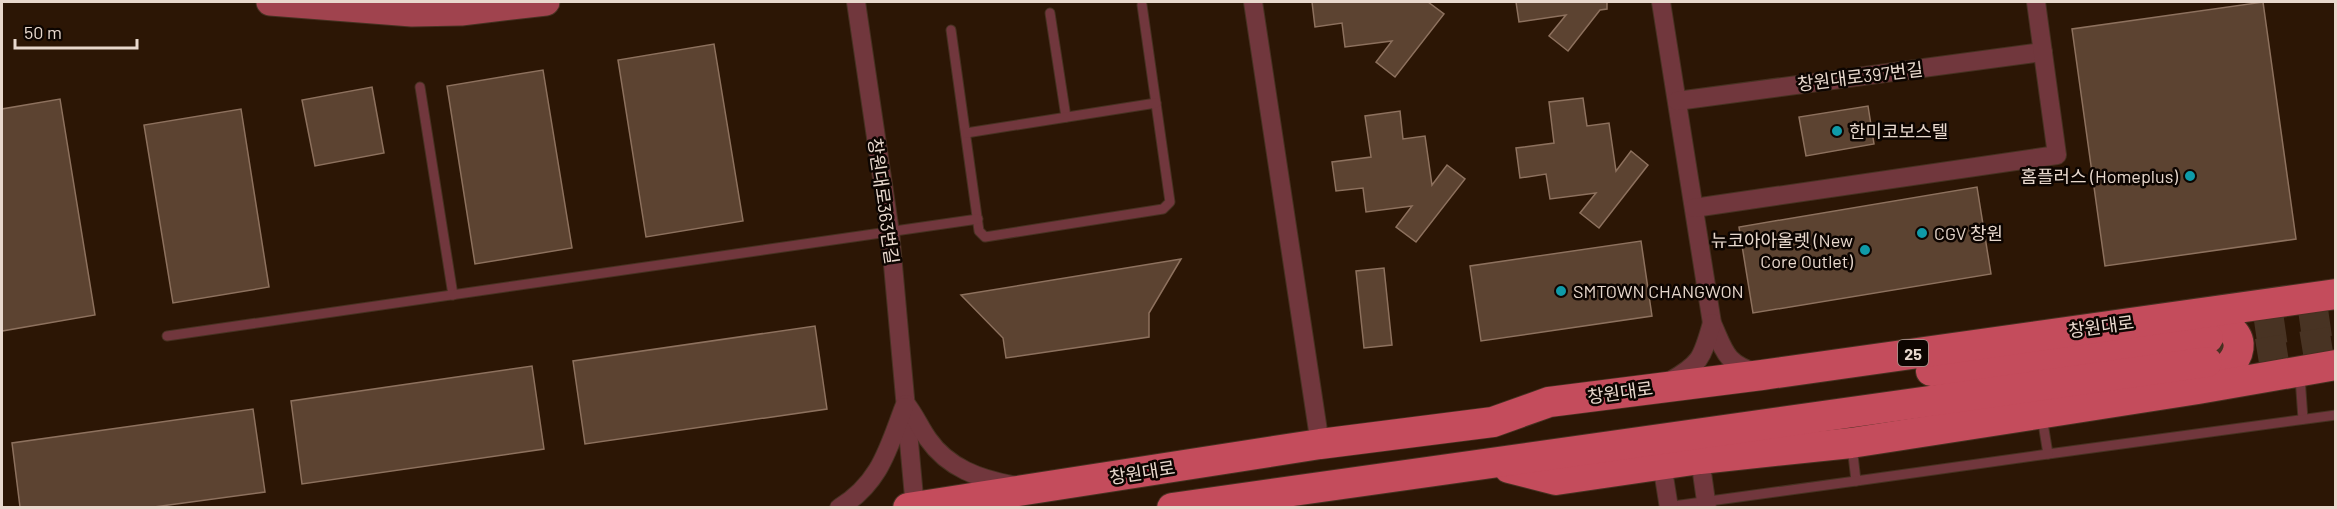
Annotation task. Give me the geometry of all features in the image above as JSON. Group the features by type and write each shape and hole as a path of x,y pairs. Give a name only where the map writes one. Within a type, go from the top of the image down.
{"main road":[{"path":"270,2 412,13 461,12 546,2"},
{"path":"2305,297 2336,279"},
{"name":"창원대로","path":"913,507 1320,444 1493,422 1549,402 1762,375 2187,313 2336,294"},
{"path":"1172,507 1278,500 1330,485 1494,464 2204,363 2231,367 2238,355 2238,346 2230,327 2221,321 2187,313"},
{"path":"1494,464 1556,480 1700,459 1851,444 2041,414 2204,363"},
{"path":"1493,422 2204,363 2300,370 2336,365"}],"street":[{"name":"창원대로363번길","path":"856,2 890,232 913,507"},
{"path":"1253,2 1320,444"},
{"path":"1661,2 1712,323 1726,354 1738,367 1762,375"},
{"path":"1694,208 2056,155 2036,2"},
{"name":"창원대로397번길","path":"1677,100 2043,52"},
{"path":"1662,386 1694,367 1703,354 1712,323"},
{"name":"창원대로363번길","path":"905,402 929,441 953,464 989,480 1032,489"},
{"name":"창원대로363번길","path":"839,507 862,491 878,471 905,402"},
{"path":"1700,459 1707,504"},
{"path":"1662,464 1666,507"}],"lane":[{"path":"951,30 979,231 985,237 1163,209 1170,202 1142,5"},
{"path":"1050,13 1066,117"},
{"path":"420,87 453,295"},
{"path":"966,133 1156,103"},
{"path":"167,336 978,219"},
{"path":"2300,370 2303,419"},
{"path":"2041,414 2048,454"},
{"path":"1666,507 1707,504 1856,481 2336,415"},
{"path":"1851,444 1856,481"}],"building":[{"path":"1312,2 1428,2 1444,14 1395,77 1376,62 1392,41 1345,47 1342,23 1315,27"},
{"path":"1516,2 1607,2 1607,9 1600,10 1568,51 1549,36 1566,15 1519,22"},
{"name":"홈플러스 (Homeplus)","path":"2263,2 2296,239 2105,266 2072,29"},
{"path":"714,44 743,221 646,237 618,60"},
{"path":"543,70 572,248 475,264 447,86"},
{"path":"372,87 384,153 315,166 302,100"},
{"path":"1583,98 1587,126 1609,123 1616,171 1631,151 1648,165 1599,228 1580,213 1596,193 1550,199 1546,174 1520,178 1516,148 1554,143 1549,102"},
{"path":"60,99 95,315 2,331 2,109"},
{"name":"한미코보스텔","path":"1868,106 1874,144 1806,156 1799,117"},
{"path":"241,109 269,287 173,303 144,125"},
{"path":"1400,111 1403,139 1425,136 1432,185 1447,165 1465,179 1416,242 1396,227 1412,206 1366,212 1363,188 1336,191 1332,162 1371,157 1365,116"},
{"name":"뉴코아아울렛 (New Core Outlet)","path":"1977,187 1991,274 1753,313 1739,227"},
{"name":"SMTOWN CHANGWON","path":"1641,241 1652,316 1481,341 1470,266"},
{"path":"1181,259 1149,313 1149,337 1006,358 1003,338 961,295"},
{"path":"1384,268 1392,345 1364,348 1356,271"},
{"path":"815,326 827,409 585,444 573,361"},
{"path":"532,366 544,449 302,484 291,401"},
{"path":"253,409 265,492 154,507 20,507 12,443"}],"tunnel":[{"path":"2211,338 2336,320"},
{"path":"2213,361 2336,341"}],"place":[{"name":"한미코보스텔","path":"1837,131"},
{"name":"홈플러스 (Homeplus)","path":"2190,176"},
{"name":"CGV 창원","path":"1922,233"},
{"name":"뉴코아아울렛 (New Core Outlet)","path":"1865,250"},
{"name":"SMTOWN CHANGWON","path":"1561,291"}]}
